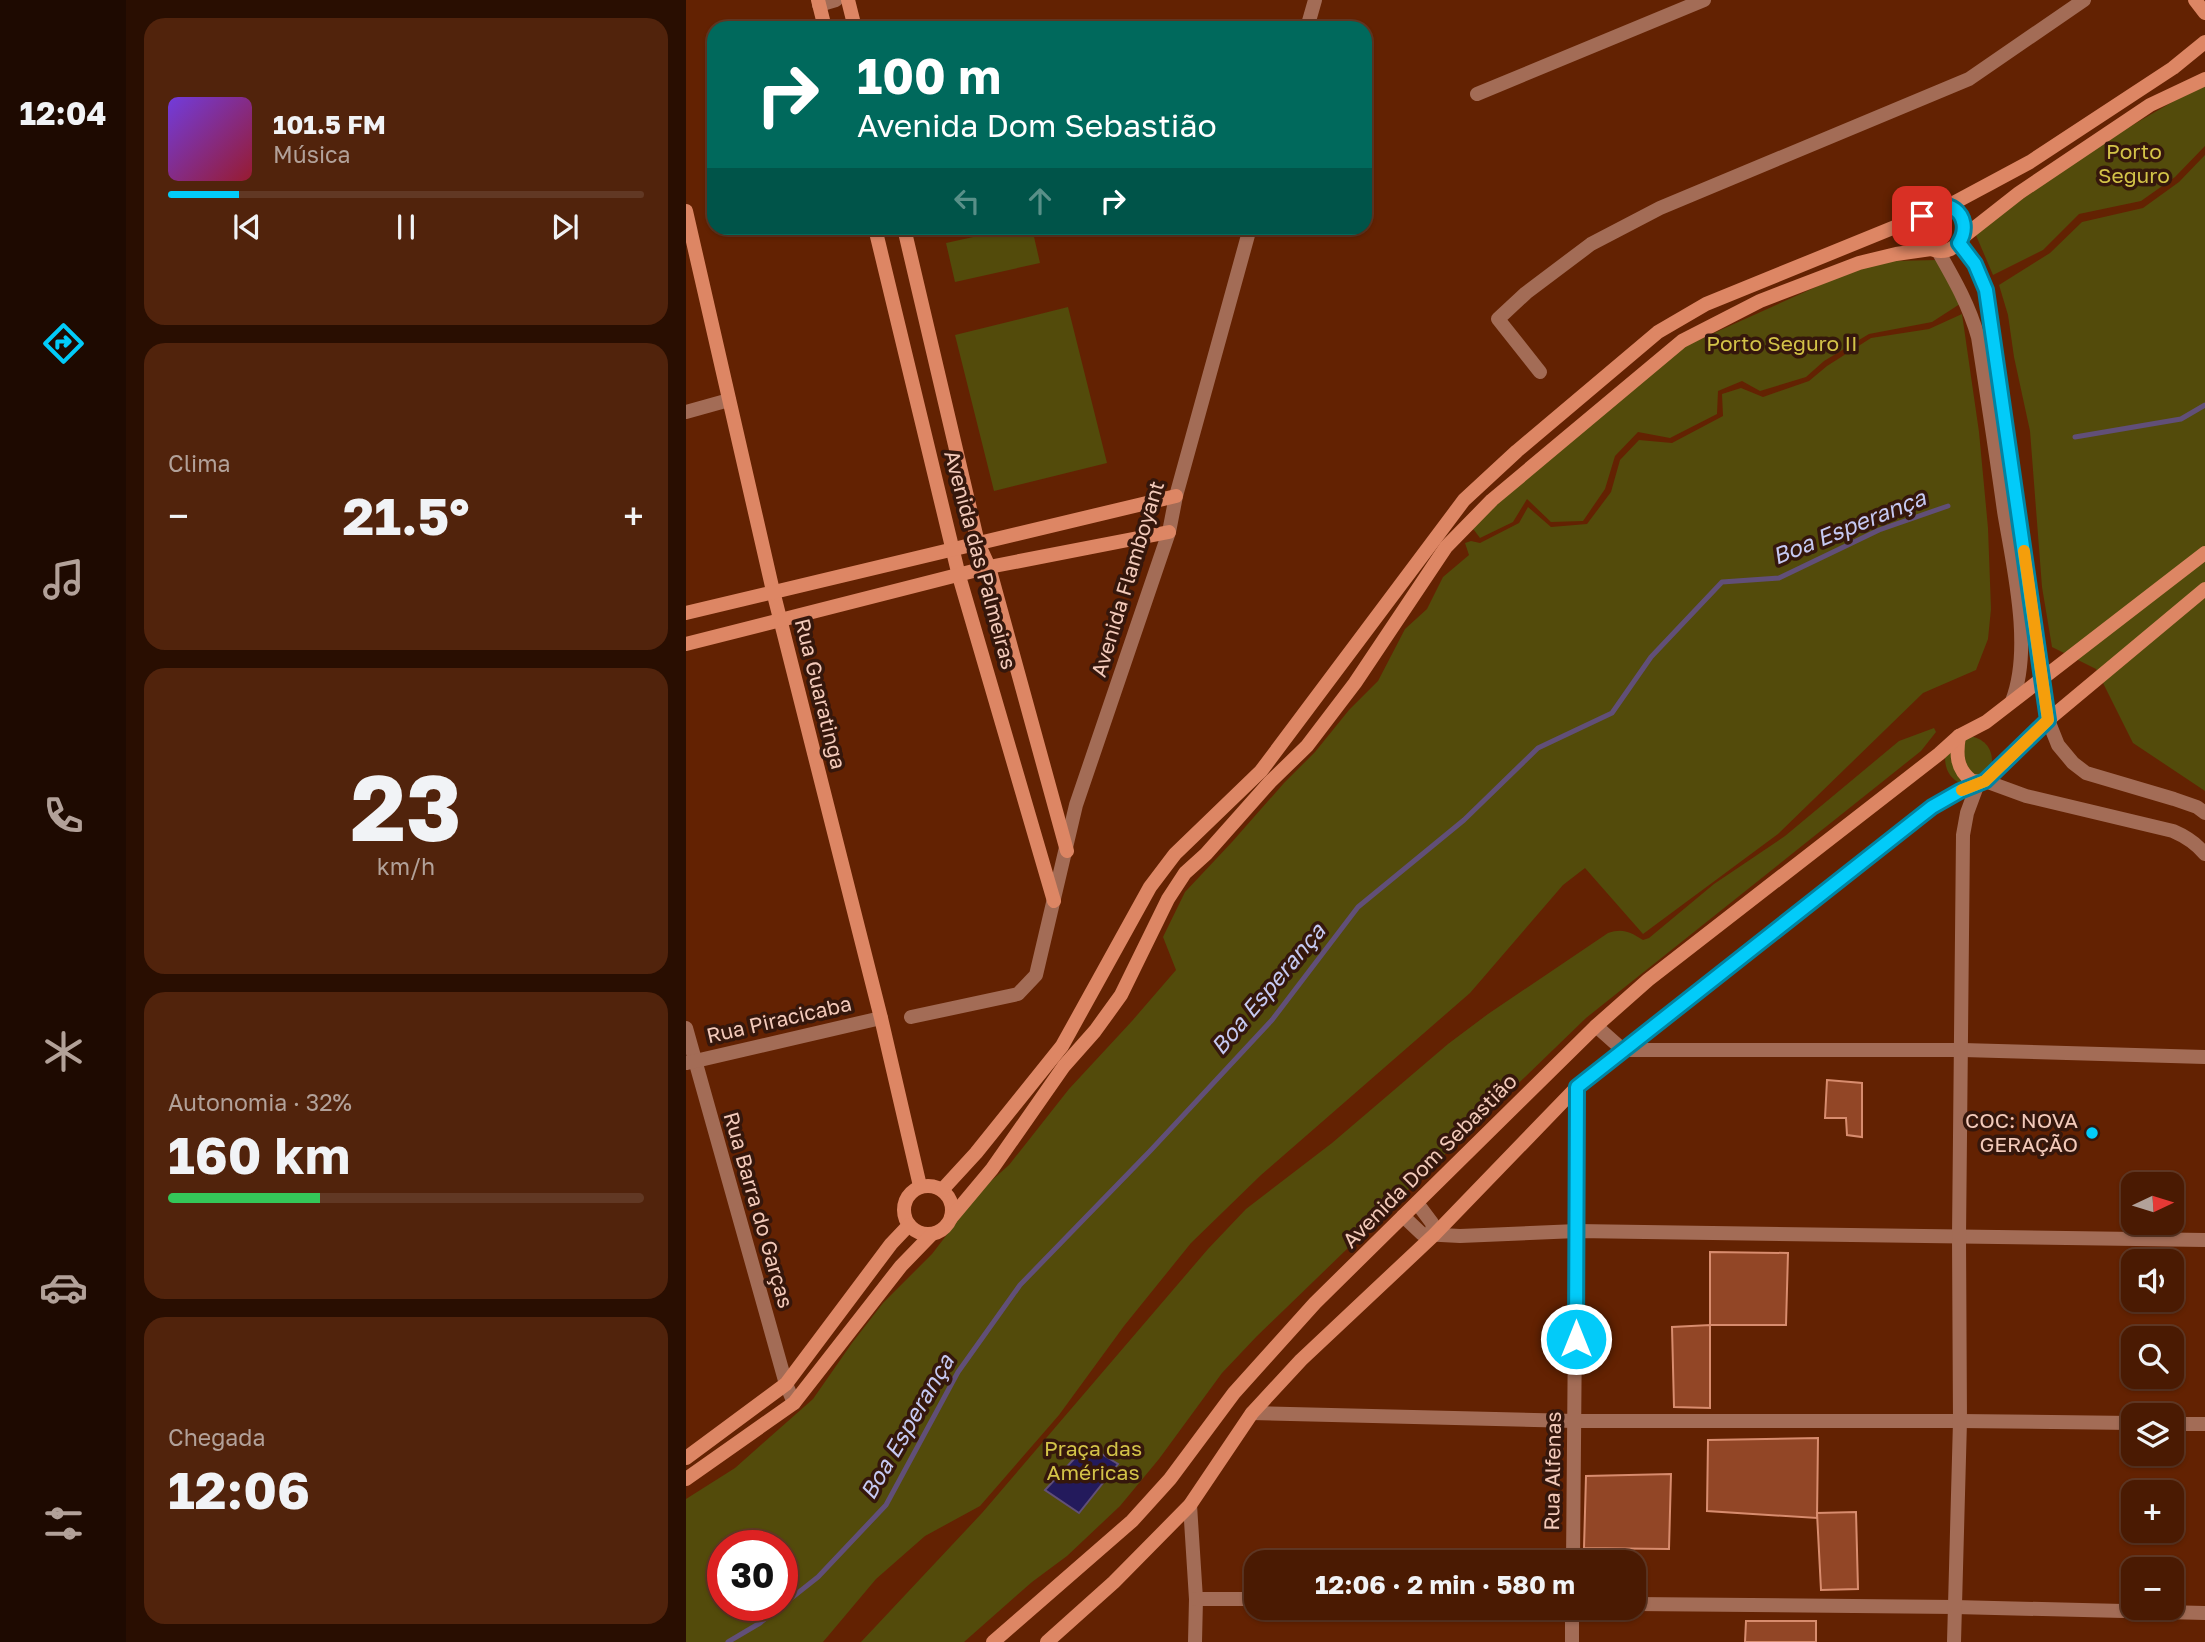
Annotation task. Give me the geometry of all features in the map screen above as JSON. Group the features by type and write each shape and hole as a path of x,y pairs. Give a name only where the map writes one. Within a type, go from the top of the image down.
{"street":[{"path":"823,21 818,2 836,0"},
{"path":"848,0 853,21"},
{"path":"1309,21 1315,0"},
{"path":"1477,94 1704,0"},
{"path":"1540,372 1498,319 1526,293 1591,244 1660,208 1969,79 2084,0"},
{"path":"2194,0 2205,13"},
{"path":"943,1190 1062,1046 1150,887 1175,853 1261,771 1464,500 1517,451 1658,332 1706,304 1922,216 1934,206 1948,206 2030,162 2173,68 2205,42"},
{"path":"686,1479 794,1403 901,1266 932,1234 947,1226 992,1169 1064,1066 1095,1031 1121,995 1168,899 1185,873 1307,746 1355,683 1446,547 1492,500 1682,341 1760,301 1859,262 1953,248 2019,193 2150,105 2205,79"},
{"path":"1948,206 1960,215 1963,222 1961,240 1983,280 1989,303 2042,679 2043,725 2058,746 2086,774 2185,803 2205,813"},
{"path":"1922,216 1918,230 1925,244 1935,250 1961,289 1978,337 2018,601 2021,657 2012,701"},
{"name":"Rua Guaratinga","path":"687,219 780,621 881,1018 920,1186"},
{"name":"Avenida das Palmeiras","path":"877,235 959,576 1054,901"},
{"name":"Avenida das Palmeiras","path":"906,235 978,544 989,567 1067,850"},
{"name":"Avenida Flamboyant","path":"911,1017 1017,994 1036,975 1076,805 1169,532 1176,496 1248,235"},
{"path":"686,412 729,400"},
{"path":"686,613 1176,496"},
{"path":"686,644 989,567 1169,532"},
{"path":"2012,701 2205,553"},
{"path":"1954,1642 1960,1421 1959,1237 1964,835 1967,813 1982,783 2043,725 2205,589"},
{"name":"Avenida Dom Sebastião","path":"993,1642 1132,1521 1170,1479 1234,1393 1315,1303 1596,1026 1648,980 1959,736 1986,722 2012,701"},
{"path":"1959,736 1956,752 1961,769 1972,781 2173,831 2186,836 2205,854"},
{"path":"1047,1642 1114,1582 1190,1505 1252,1413 1301,1360 1434,1236 1577,1087 1932,807 1960,791 1982,783"},
{"name":"Rua Piracicaba","path":"690,1062 881,1018"},
{"path":"1596,1026 1623,1050 1963,1050 2205,1057"},
{"name":"Rua Barra do Garças","path":"686,1028 690,1062 786,1384 794,1403"},
{"name":"Rua Alfenas","path":"1573,1550 1577,1087"},
{"path":"932,1234 916,1231 905,1217 906,1199 912,1191 928,1185 943,1190 952,1202 951,1218"},
{"path":"1418,1203 1433,1223 1434,1236"},
{"path":"1403,1216 1422,1234 1434,1236 1577,1231 2205,1240"},
{"path":"686,1458 786,1384 891,1244 909,1225"},
{"path":"1252,1413 1575,1421 2121,1423"},
{"path":"2184,1424 2205,1424"},
{"path":"1190,1505 1196,1599 1195,1642"},
{"path":"1196,1599 1244,1600"},
{"path":"1646,1604 2205,1613"},
{"path":"1572,1620 1572,1642"}],"green space":[{"name":"Porto Seguro","path":"2205,83 2205,146 2175,177 2141,201 2079,214 2043,250 1993,275 1975,233 1978,230 2105,141"},
{"path":"2205,155 2205,791 2133,743 2096,669 2052,647 2042,587 2030,431 2008,315 1999,285 2050,253 2082,222 2143,208 2179,182"},
{"path":"982,235 1034,235 1040,263 955,282 946,243"},
{"name":"Porto Seguro II","path":"1937,260 1963,302 1932,322 1869,334 1824,361 1806,377 1760,391 1742,381 1718,391 1717,414 1670,438 1638,432 1615,456 1605,489 1583,521 1551,522 1527,499 1513,522 1480,538 1468,527 1685,346 1858,268 1893,261"},
{"path":"1068,307 1107,463 994,491 955,335"},
{"path":"1962,314 1979,432 1988,528 1991,609 1988,639 1976,670 1923,693 1778,834 1643,934 1585,868 1563,885 1470,993 1261,1175 1191,1243 1124,1326 1059,1415 980,1506 925,1536 876,1579 823,1642 686,1642 686,1499 735,1468 813,1399 883,1303 932,1254 982,1189 1009,1165 1069,1089 1176,970 1163,937 1185,892 1378,681 1405,629 1427,609 1443,577 1469,555 1465,543 1480,543 1519,523 1528,507 1551,527 1587,524 1611,492 1620,460 1639,440 1672,443 1723,416 1722,394 1741,388 1763,397 1809,381 1871,338 1929,329"},
{"name":"Praça das Américas","path":"1934,728 1936,732 1921,751 1586,1018 1257,1336 1222,1373 1159,1459 1120,1506 1067,1556 1032,1582 964,1642 861,1642 982,1513 1208,1249 1246,1209 1332,1143 1448,1044 1488,1014 1608,933 1622,931 1643,940 1649,938 1714,884 1785,836 1899,741"},
{"path":"1968,736 1985,743 1992,763 1991,770 1962,784 1949,774 1945,757"}],"shaded area":[{"path":"1087,1445 1118,1464 1079,1513 1045,1490"}],"building":[{"path":"1827,1080 1862,1083 1862,1137 1847,1135 1846,1118 1825,1118"},
{"path":"1710,1252 1788,1253 1786,1325 1710,1325"},
{"path":"1710,1325 1710,1408 1674,1407 1672,1327"},
{"path":"1818,1438 1817,1518 1707,1511 1708,1440"},
{"path":"1671,1474 1669,1549 1584,1548 1586,1476"},
{"path":"1856,1512 1858,1589 1821,1590 1817,1513"},
{"path":"1746,1621 1816,1621 1816,1642 1745,1642"}],"waterway":[{"name":"Boa Esperança","path":"2075,437 2181,419 2205,405"},
{"name":"Boa Esperança","path":"728,1642 760,1623 818,1577 886,1505 958,1372 1020,1285 1272,1020 1358,907 1464,820 1538,748 1612,713 1651,657 1722,582 1779,578 1879,530 1948,506"}],"slow traffic":[{"path":"1962,790 1985,781 2048,720 2024,551"}],"place":[{"name":"COC: NOVA GERAÇÃO","path":"2092,1133"}],"route":[{"path":"1576,1339 1577,1087 1932,807 1985,781 2048,720 1986,290 1975,264 1959,243 1964,230 1960,215 1948,206 1941,205 1927,210 1922,216"}]}
